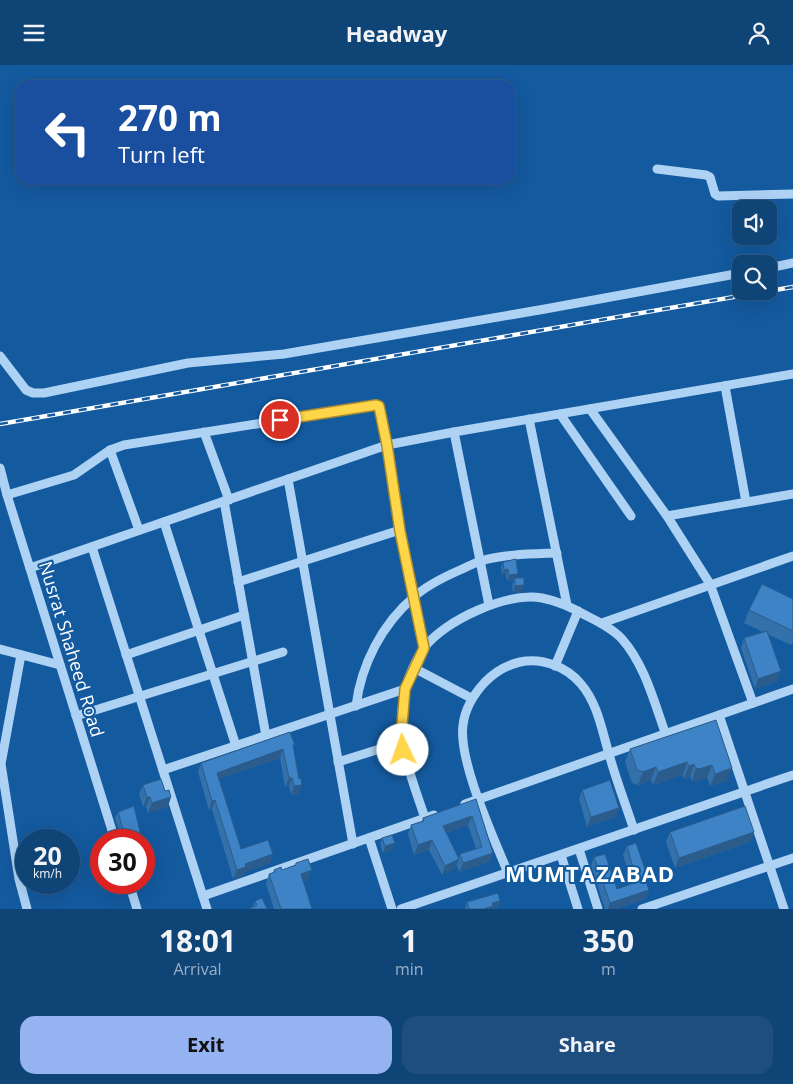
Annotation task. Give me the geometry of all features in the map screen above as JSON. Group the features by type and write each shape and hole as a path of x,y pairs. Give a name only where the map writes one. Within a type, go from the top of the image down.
{"street":[{"path":"657,169 706,175 710,177 715,194 718,196 793,194"},
{"path":"777,266 793,263"},
{"path":"0,356 26,390 33,393 44,393 188,363 284,354 732,275"},
{"path":"30,568 387,445 793,374"},
{"path":"725,386 746,502"},
{"path":"7,495 74,475 110,450 124,445 379,406 400,531 424,648"},
{"path":"590,409 667,516 710,584 753,703"},
{"path":"560,414 631,517"},
{"path":"529,419 567,605"},
{"path":"204,432 227,500 238,582 266,736"},
{"path":"454,432 490,605"},
{"path":"110,450 139,531"},
{"name":"Nusrat Shaheed Road","path":"0,468 112,829"},
{"path":"288,479 353,844"},
{"path":"667,516 793,494"},
{"path":"164,522 236,746"},
{"path":"238,582 400,531"},
{"path":"92,547 207,909"},
{"path":"356,706 362,677 377,643 386,627 413,597 443,577 481,561 520,554 557,553"},
{"path":"602,623 793,556"},
{"path":"425,818 409,771 402,742 405,689 424,648 449,626 490,605 520,598 542,598 567,605 602,623 620,637 634,655 652,695 666,735"},
{"path":"555,666 578,611"},
{"path":"126,655 244,615"},
{"path":"0,649 60,665"},
{"path":"76,717 283,652"},
{"path":"21,655 3,735 0,764 5,817 27,909"},
{"path":"508,873 468,766 462,727 471,698 489,677 510,665 534,660 568,672 581,684 591,700 602,727 634,830"},
{"path":"414,668 471,698"},
{"path":"163,770 405,689"},
{"path":"203,896 793,689"},
{"path":"719,715 784,909"},
{"path":"338,762 402,742"},
{"path":"401,909 793,775"},
{"path":"369,838 392,909"},
{"path":"579,849 598,909"},
{"path":"561,855 578,909"},
{"path":"642,909 662,906 793,858"},
{"path":"132,894 137,909"}],"building":[{"path":"516,559 518,574 509,575 508,569 504,570 503,562"},
{"path":"515,578 524,578 524,585 515,586"},
{"path":"762,584 793,599 793,631 749,610"},
{"path":"767,631 781,671 758,679 744,638"},
{"path":"716,720 732,768 715,774 712,765 699,769 694,764 689,766 687,762 658,772 656,767 643,772 637,770 630,749"},
{"path":"290,732 295,745 293,745 299,779 301,778 302,785 294,786 292,778 289,778 283,749 217,773 241,849 268,840 273,854 245,864 246,867 237,870 215,800 212,801 201,763"},
{"path":"161,779 165,791 169,790 171,797 152,803 150,797 147,797 143,785"},
{"path":"610,780 619,808 591,817 582,790"},
{"path":"476,799 493,853 463,863 460,854 482,847 472,816 443,826 459,859 445,866 432,840 418,845 411,825 424,821 423,818"},
{"path":"134,806 139,829 123,829 118,812"},
{"path":"745,806 754,832 679,858 670,832"},
{"path":"392,835 395,843 385,846 382,838"},
{"path":"636,843 646,872 643,873 649,890 610,903 594,857 605,854 617,889 637,882 627,846"},
{"path":"308,859 312,870 301,874 312,909 281,909 269,874 281,867 282,870"},
{"path":"498,893 500,901 492,903 493,906 483,909 469,909 467,902"},
{"path":"262,898 267,909 250,909 257,905 255,901"}],"railway":[{"path":"777,290 793,287"},
{"path":"0,424 732,297"}],"district":[{"name":"MUMTAZABAD","path":"590,873"}],"route":[{"path":"280,420 379,406 400,531 424,648 405,689 401,737 403,750"}]}
